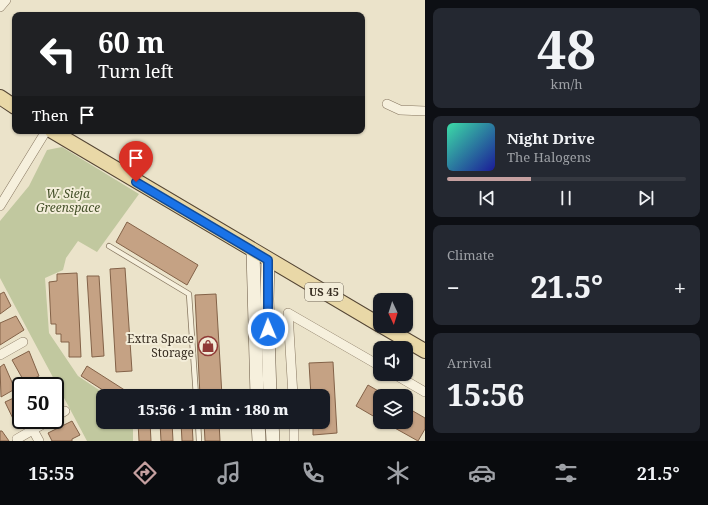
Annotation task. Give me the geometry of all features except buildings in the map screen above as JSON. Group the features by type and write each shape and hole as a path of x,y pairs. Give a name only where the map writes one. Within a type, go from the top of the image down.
{"main road":[{"path":"0,97 12,105"},
{"name":"US 45","path":"57,134 268,260 373,320"},
{"path":"254,251 257,389"},
{"path":"268,260 270,389"},
{"name":"US 45","path":"395,333 425,351"},
{"path":"258,429 259,441"},
{"path":"272,429 273,441"}],"street":[{"path":"0,8 6,0"},
{"path":"387,104 400,110 425,111"},
{"path":"2,200 44,134"},
{"path":"293,389 288,313 373,362"},
{"path":"0,355 23,342"},
{"path":"406,381 425,392"},
{"path":"294,429 294,441"},
{"path":"17,440 33,430 39,441"}],"lane":[{"path":"109,246 190,294 196,389"},
{"path":"198,429 199,441"}],"green space":[{"name":"W. Sieja Greenspace","path":"62,147 139,194 97,252 78,241 66,258 63,270 45,278 49,333 78,376 98,389 96,389 96,429 133,429 133,441 87,441 64,398 64,377 53,377 0,278 0,221 29,186 47,150"}],"place":[{"name":"Extra Space Storage","path":"208,346"}],"route":[{"path":"136,182 268,260 268,329"}]}
